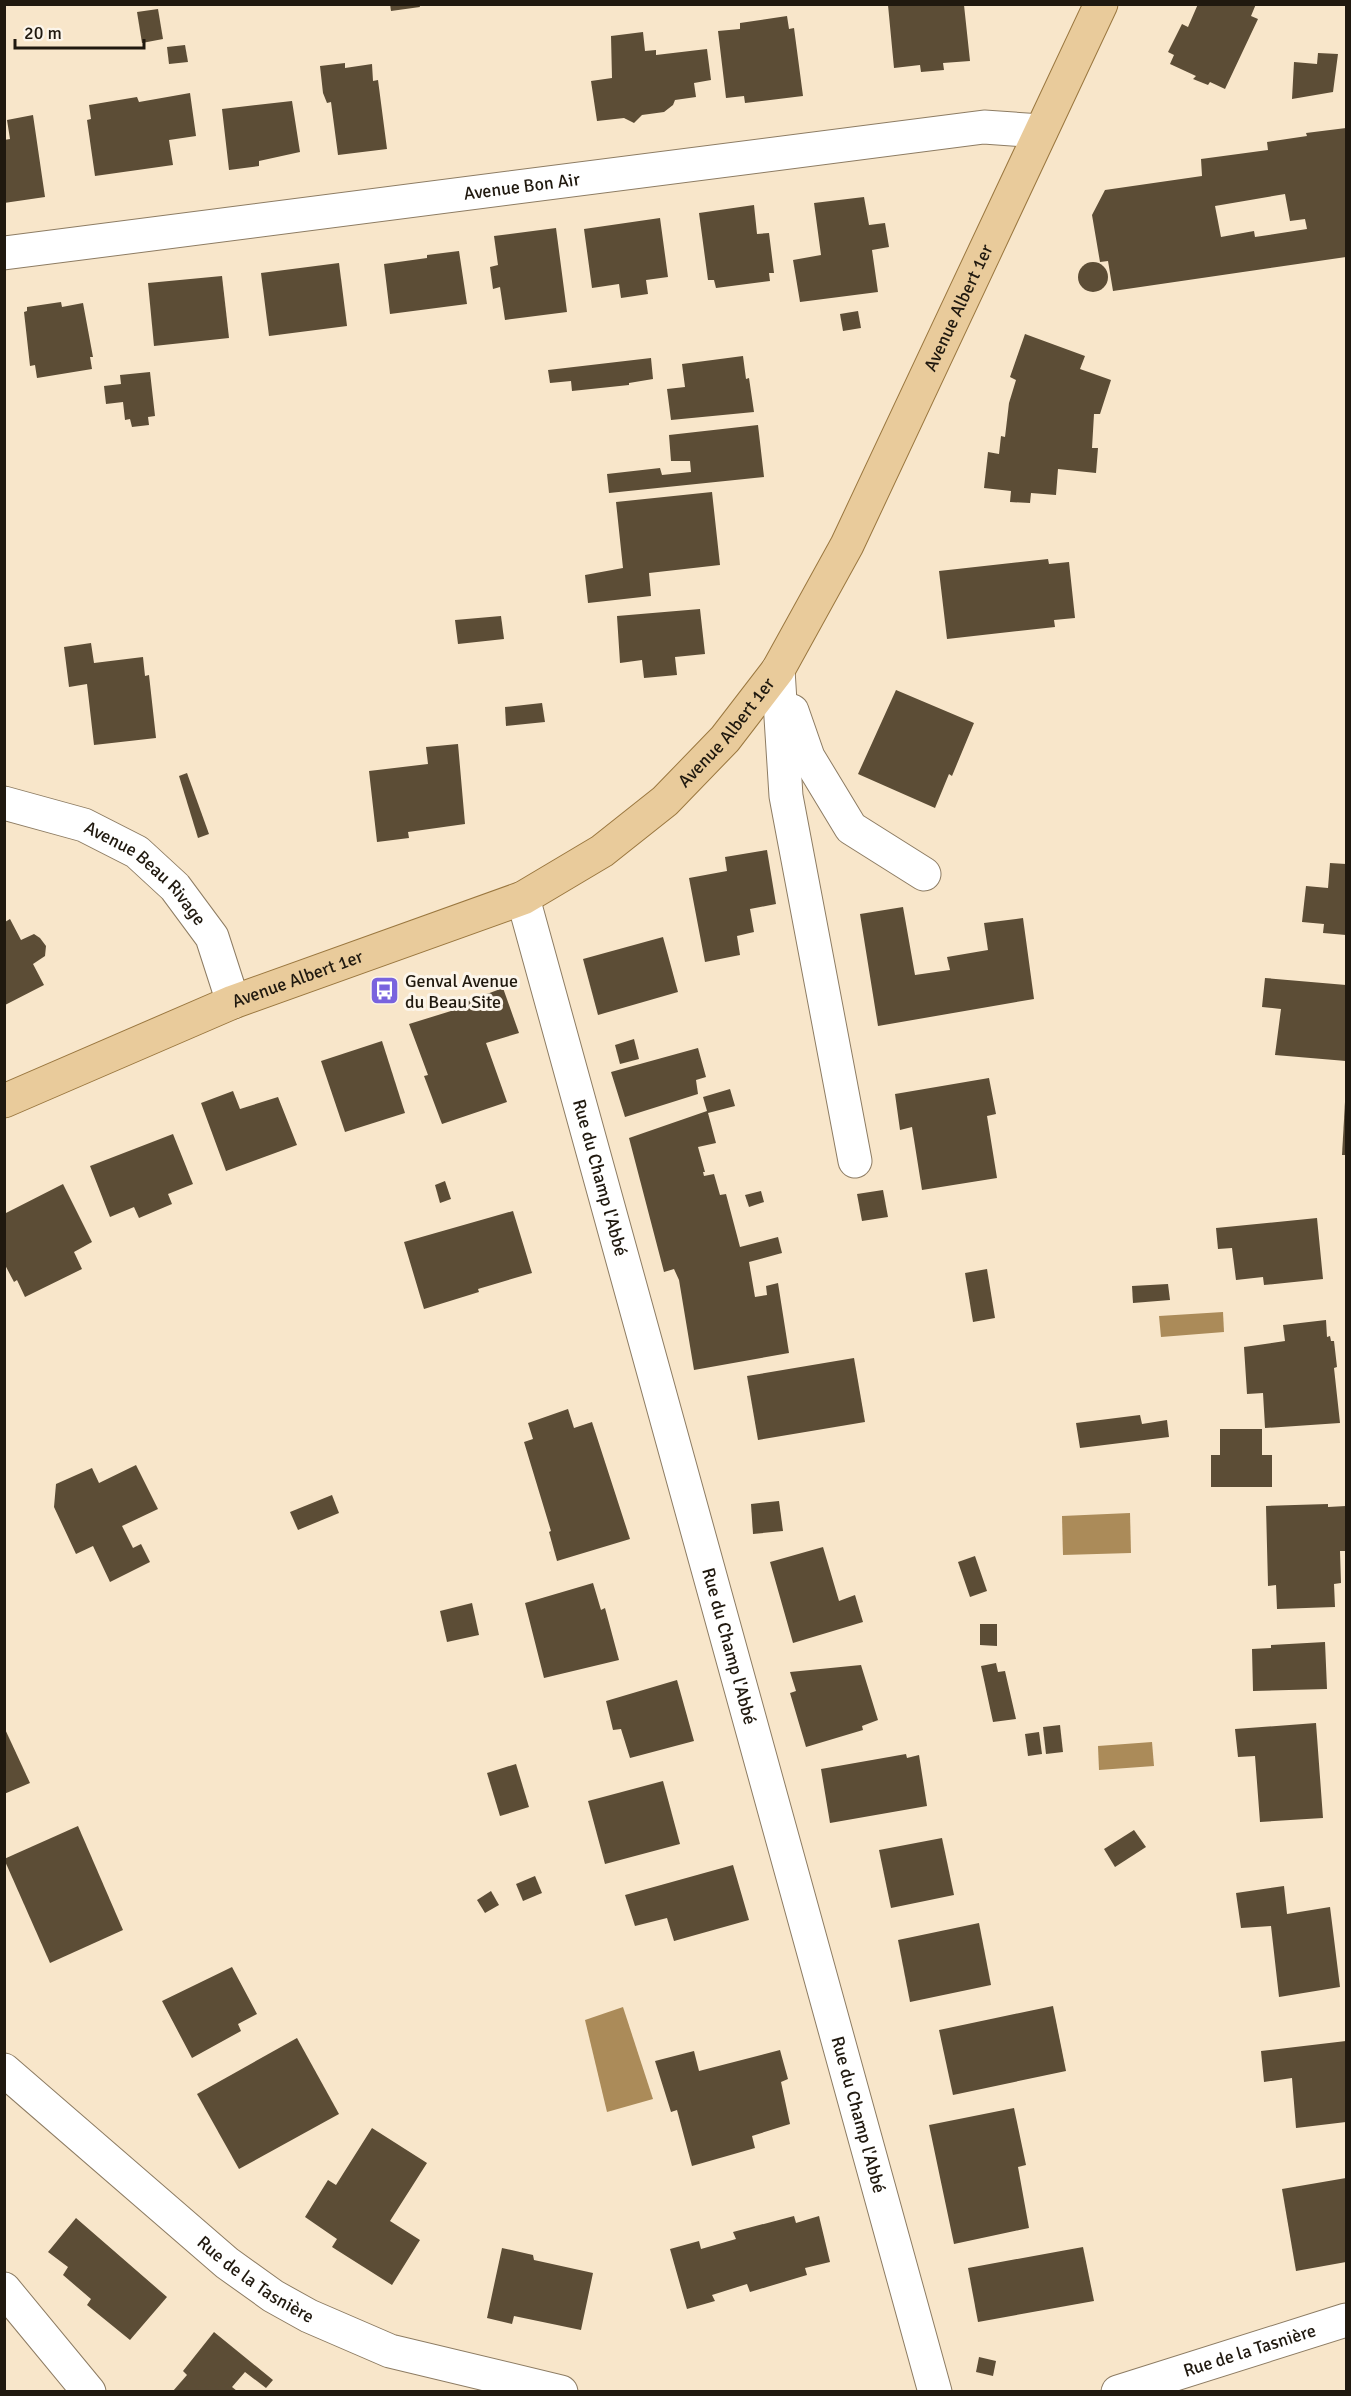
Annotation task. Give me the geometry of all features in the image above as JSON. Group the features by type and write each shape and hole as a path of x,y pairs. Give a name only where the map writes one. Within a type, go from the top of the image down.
{"main road":[{"name":"Avenue Albert 1er","path":"4,1101 233,1002 523,898 602,851 664,801 725,740 778,670 847,545 1101,4"}],"street":[{"name":"Avenue Bon Air","path":"4,253 984,126 1041,131"},
{"path":"778,670 808,757 850,828 924,874"},
{"path":"778,670 786,796 855,1161"},
{"name":"Avenue Beau Rivage","path":"4,803 84,825 136,852 175,887 212,937 233,1002"},
{"name":"Rue du Champ l'Abbé","path":"523,898 935,2391"},
{"name":"Rue de la Tasnière","path":"4,2070 227,2263 273,2296 309,2316 390,2351 561,2391"},
{"path":"4,2289 89,2391"},
{"name":"Rue de la Tasnière","path":"1118,2391 1347,2320"}],"shaded area":[{"path":"1223,1312 1224,1332 1161,1337 1159,1316"},
{"path":"1130,1513 1131,1553 1063,1555 1062,1516"},
{"path":"1152,1742 1154,1766 1099,1770 1098,1746"},
{"path":"623,2007 653,2099 607,2112 585,2020"}],"building":[{"path":"390,4 419,4 420,7 391,11"},
{"path":"1198,4 1256,4 1251,16 1258,19 1225,89 1210,82 1208,85 1193,79 1196,76 1170,64 1174,55 1168,52 1182,24 1188,27"},
{"path":"888,5 964,5 970,61 943,63 944,70 921,72 920,65 894,68"},
{"path":"158,9 163,39 142,43 137,12"},
{"path":"787,16 789,29 794,28 803,96 745,103 744,96 726,98 718,31 740,29 740,23"},
{"path":"643,32 645,51 656,50 656,55 707,49 711,80 694,83 696,97 675,100 673,105 664,112 642,115 634,123 624,118 597,121 591,81 612,78 611,36"},
{"path":"185,45 188,62 169,64 167,47"},
{"path":"1318,53 1338,54 1333,92 1292,99 1294,62 1317,64"},
{"path":"345,63 345,68 372,64 373,81 378,80 387,149 338,155 331,102 327,103 323,93 320,66"},
{"path":"190,93 196,136 169,140 173,165 95,176 87,120 91,119 89,105 137,97 139,102"},
{"path":"292,101 300,152 259,161 259,166 229,170 222,109"},
{"path":"33,115 45,197 4,203 4,140 10,139 7,120"},
{"path":"1346,128 1346,257 1113,291 1108,261 1100,262 1092,215 1105,190 1202,176 1201,159 1268,150 1267,142 1307,136 1306,133","holes":["1285,194 1290,221 1305,219 1307,229 1255,237 1254,231 1221,237 1215,206"]},
{"path":"864,197 869,225 885,223 889,247 872,250 878,292 800,302 793,260 821,255 814,203"},
{"path":"754,205 757,234 769,233 774,273 769,273 770,281 716,288 714,280 708,280 699,213"},
{"path":"660,218 668,277 646,280 648,294 621,298 619,284 592,288 584,229"},
{"path":"556,228 567,312 505,320 500,287 493,289 490,267 498,265 494,236"},
{"path":"459,251 467,304 390,314 384,264"},
{"path":"1093,262 1104,266 1108,277 1104,288 1093,292 1082,288 1078,277 1082,266"},
{"path":"339,263 347,326 269,336 261,273"},
{"path":"222,276 229,338 154,346 148,283"},
{"path":"61,302 62,307 83,303 93,357 90,357 92,369 37,378 35,365 30,366 24,312 27,311 27,307"},
{"path":"858,311 861,328 843,331 840,314"},
{"path":"1025,334 1085,356 1080,369 1111,380 1100,414 1094,414 1092,448 1098,448 1096,473 1058,469 1056,495 1031,493 1030,503 1010,502 1011,491 984,488 988,452 999,454 1001,436 1005,437 1009,403 1016,380 1010,377"},
{"path":"743,356 754,412 671,420 667,389 685,387 682,364"},
{"path":"651,358 653,379 629,383 629,385 572,391 571,381 550,383 548,370"},
{"path":"150,372 155,416 148,417 149,425 132,427 130,419 125,420 123,402 106,404 104,386 121,384 120,375"},
{"path":"758,425 764,477 609,493 607,474 660,468 662,475 691,472 690,461 671,461 669,435"},
{"path":"712,492 720,565 649,573 651,596 588,603 585,575 623,568 616,502"},
{"path":"1048,559 1049,564 1069,562 1075,618 1054,620 1055,627 947,639 939,571"},
{"path":"700,609 705,654 675,657 677,675 644,678 642,660 620,663 617,616"},
{"path":"501,616 504,639 458,644 455,620"},
{"path":"91,643 94,663 143,657 145,676 149,675 156,738 94,745 87,684 69,687 64,647"},
{"path":"896,690 974,723 952,776 949,774 935,808 858,774"},
{"path":"542,703 545,722 506,726 505,707"},
{"path":"458,744 465,824 408,832 409,838 377,842 369,771 428,764 426,747"},
{"path":"187,773 209,834 198,838 179,776"},
{"path":"767,850 776,904 750,909 754,932 737,936 740,955 705,962 689,878 727,871 725,857"},
{"path":"1330,863 1346,864 1346,935 1323,933 1324,924 1302,922 1306,886 1328,888"},
{"path":"903,907 915,975 950,970 947,957 988,950 984,923 1023,918 1034,999 878,1026 860,914"},
{"path":"10,919 21,940 34,934 46,946 45,956 33,964 44,985 5,1005 5,922"},
{"path":"663,937 678,992 598,1015 583,959"},
{"path":"1265,978 1346,985 1346,1061 1275,1055 1281,1009 1262,1007"},
{"path":"503,988 519,1033 486,1043 507,1102 442,1124 424,1076 428,1075 409,1024 451,1011 449,1008"},
{"path":"634,1039 639,1059 620,1064 615,1045"},
{"path":"382,1041 405,1113 345,1132 321,1061"},
{"path":"698,1048 706,1077 696,1080 698,1094 625,1117 611,1072"},
{"path":"989,1078 996,1114 987,1116 997,1178 922,1190 912,1127 900,1130 895,1094"},
{"path":"730,1089 735,1106 708,1113 716,1143 698,1147 705,1172 703,1172 704,1176 714,1174 720,1195 726,1194 740,1247 778,1237 782,1253 749,1262 755,1297 767,1295 766,1286 778,1283 789,1353 694,1370 679,1280 674,1269 664,1272 629,1138 707,1111 703,1097"},
{"path":"233,1091 240,1109 278,1097 297,1145 226,1171 201,1103"},
{"path":"1345,1102 1346,1155 1342,1155"},
{"path":"173,1134 193,1184 168,1194 172,1204 139,1218 134,1207 110,1217 90,1166"},
{"path":"445,1181 451,1199 440,1203 435,1185"},
{"path":"63,1184 92,1242 74,1252 82,1269 25,1297 17,1280 14,1282 4,1263 4,1214"},
{"path":"883,1190 888,1217 862,1221 857,1194"},
{"path":"761,1191 764,1202 749,1207 745,1195"},
{"path":"513,1211 532,1273 478,1289 479,1292 424,1309 404,1242"},
{"path":"1317,1218 1323,1279 1264,1285 1263,1277 1236,1280 1232,1248 1218,1249 1216,1228"},
{"path":"987,1269 995,1318 973,1322 965,1273"},
{"path":"1168,1284 1170,1300 1133,1303 1132,1286"},
{"path":"1326,1320 1327,1337 1330,1336 1331,1341 1334,1341 1337,1367 1334,1368 1340,1423 1265,1428 1263,1393 1247,1394 1244,1347 1285,1341 1283,1325"},
{"path":"854,1358 865,1422 758,1440 747,1376"},
{"path":"568,1409 574,1428 592,1422 630,1539 557,1561 549,1532 551,1531 524,1442 533,1439 528,1423"},
{"path":"1140,1415 1142,1424 1167,1420 1169,1437 1080,1448 1076,1423"},
{"path":"1220,1429 1262,1429 1262,1455 1272,1455 1272,1487 1211,1487 1211,1455 1220,1455"},
{"path":"136,1465 158,1509 122,1526 133,1548 141,1544 150,1562 110,1582 93,1546 76,1554 54,1507 56,1484 92,1468 99,1483"},
{"path":"332,1495 339,1513 298,1530 290,1512"},
{"path":"779,1501 783,1531 753,1534 751,1504"},
{"path":"1328,1504 1328,1507 1346,1506 1346,1551 1340,1551 1341,1583 1334,1584 1335,1607 1277,1609 1276,1585 1268,1586 1266,1506"},
{"path":"823,1547 839,1601 855,1595 863,1622 793,1643 770,1562"},
{"path":"975,1556 987,1591 970,1597 958,1562"},
{"path":"593,1583 601,1610 605,1608 619,1660 544,1678 525,1603"},
{"path":"472,1603 479,1635 447,1642 440,1611"},
{"path":"980,1624 997,1624 997,1646 980,1645"},
{"path":"1325,1642 1327,1689 1253,1691 1252,1649 1271,1648 1271,1645"},
{"path":"996,1663 998,1672 1005,1671 1016,1719 993,1722 981,1666"},
{"path":"861,1665 878,1720 862,1726 863,1730 806,1747 790,1693 796,1691 790,1672"},
{"path":"677,1680 694,1741 630,1758 621,1729 613,1730 606,1701"},
{"path":"1316,1723 1323,1818 1260,1822 1255,1756 1238,1757 1235,1729"},
{"path":"1060,1725 1063,1752 1046,1754 1043,1727"},
{"path":"4,1727 30,1783 4,1794"},
{"path":"1039,1732 1042,1754 1028,1756 1025,1734"},
{"path":"906,1754 907,1758 919,1755 927,1806 830,1823 821,1769"},
{"path":"516,1764 529,1807 500,1816 487,1773"},
{"path":"663,1781 680,1844 605,1864 588,1801"},
{"path":"78,1826 123,1930 50,1963 4,1859"},
{"path":"1134,1830 1146,1847 1115,1867 1104,1849"},
{"path":"942,1838 954,1895 891,1908 879,1850"},
{"path":"733,1865 749,1920 674,1941 667,1918 635,1926 625,1895"},
{"path":"535,1876 542,1893 523,1901 516,1884"},
{"path":"1284,1886 1287,1914 1330,1907 1340,1987 1279,1997 1271,1926 1241,1928 1236,1893"},
{"path":"491,1891 499,1905 485,1913 477,1900"},
{"path":"979,1923 991,1985 910,2002 898,1940"},
{"path":"232,1967 257,2014 238,2024 241,2031 192,2058 162,2001"},
{"path":"1053,2006 1066,2071 953,2095 939,2030"},
{"path":"297,2038 339,2114 239,2169 197,2094"},
{"path":"1346,2041 1346,2122 1296,2128 1292,2078 1264,2082 1261,2051"},
{"path":"780,2050 788,2079 781,2082 790,2124 752,2136 755,2148 692,2166 677,2110 671,2112 655,2061 694,2051 699,2071"},
{"path":"1014,2108 1026,2165 1018,2167 1029,2228 954,2244 929,2125"},
{"path":"372,2128 427,2163 390,2221 420,2240 392,2285 332,2247 337,2239 305,2217 328,2180 336,2185"},
{"path":"1346,2178 1346,2262 1296,2271 1282,2189"},
{"path":"794,2216 796,2223 819,2216 830,2262 805,2268 807,2275 750,2292 747,2284 712,2295 715,2301 687,2309 670,2249 699,2241 701,2249 736,2239 733,2232"},
{"path":"76,2218 167,2297 130,2340 87,2305 91,2299 63,2275 68,2267 48,2252"},
{"path":"1083,2247 1094,2301 978,2322 968,2268"},
{"path":"502,2248 533,2255 534,2260 593,2273 581,2330 514,2316 512,2324 487,2318"},
{"path":"214,2332 273,2380 266,2388 245,2372 232,2387 237,2391 173,2391 187,2375 183,2371"},
{"path":"979,2357 996,2361 993,2376 976,2372"}],"place":[{"name":"Genval Avenue du Beau Site","path":"384,991"}]}
